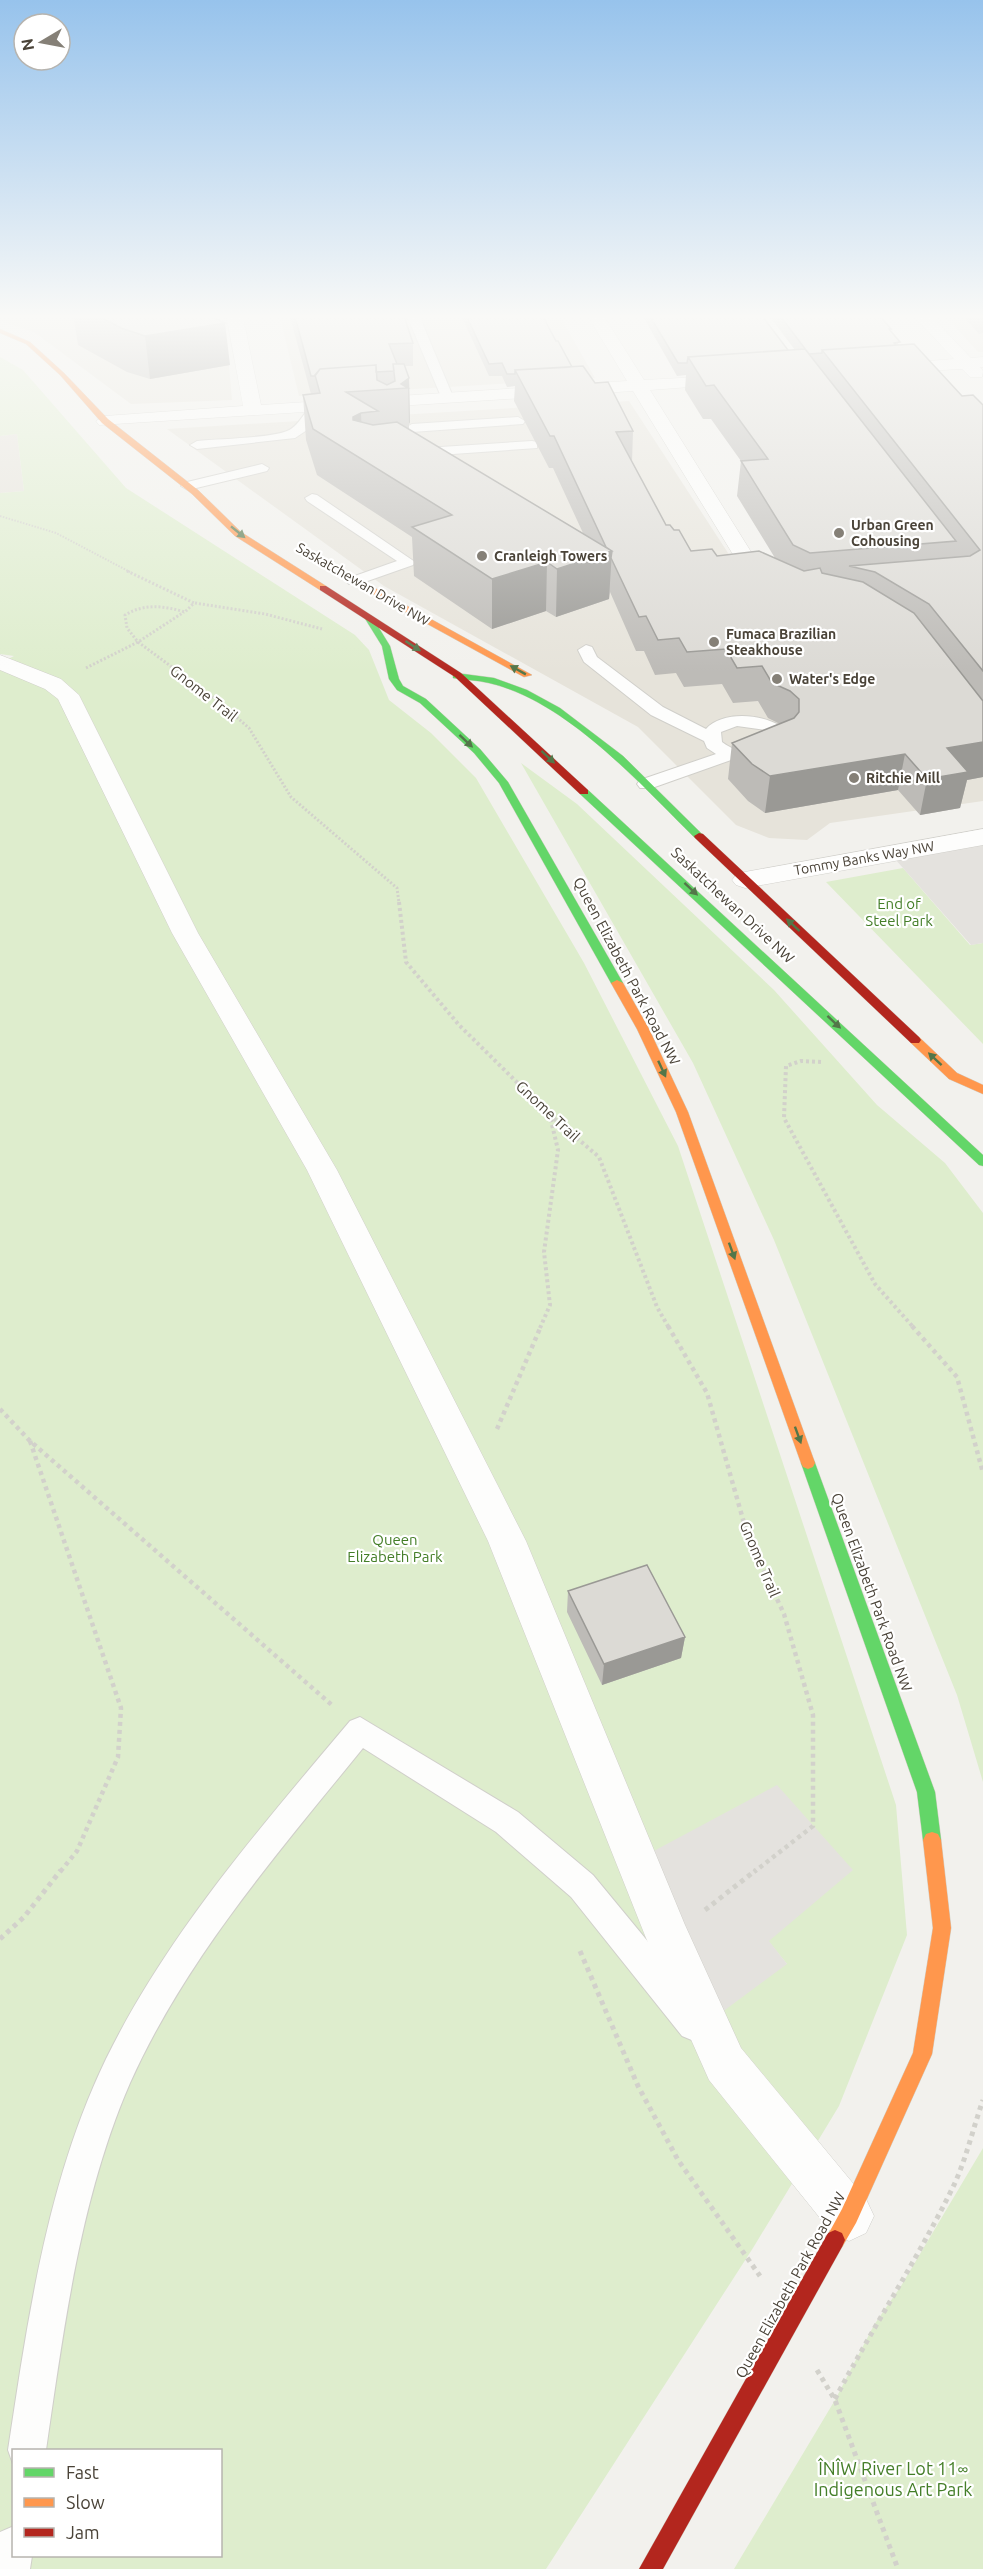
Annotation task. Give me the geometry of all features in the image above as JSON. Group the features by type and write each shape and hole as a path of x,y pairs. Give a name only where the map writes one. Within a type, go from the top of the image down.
{"main road":[{"name":"Saskatchewan Drive NW","path":"120,433 191,489 238,534 458,675 983,1162"},
{"name":"Saskatchewan Drive NW","path":"191,489 238,513"},
{"name":"Saskatchewan Drive NW","path":"325,564 537,681"},
{"name":"Queen Elizabeth Park Road NW","path":"368,617 386,646 394,679 400,688 423,701 477,752 502,782 644,1029 682,1112 926,1792 942,1928 922,2054 849,2216 650,2569"},
{"name":"Saskatchewan Drive NW","path":"458,675 473,675 505,682 552,708 608,749 953,1076 983,1090"},
{"path":"423,701 424,691 434,682 458,675"},
{"name":"Saskatchewan Drive NW","path":"573,704 608,749"}],"street":[{"path":"667,433 755,575 791,592"},
{"path":"0,662 54,684 68,695 185,933 322,1170 507,1540 668,1938 725,2064 849,2216"},
{"name":"Tommy Banks Way NW","path":"745,880 983,837"}],"lane":[{"path":"197,445 293,433"},
{"path":"399,453 532,445"},
{"path":"191,489 262,468"},
{"path":"312,498 408,562 354,581"},
{"path":"586,650 590,659 657,711 711,738 713,744 730,755 754,759 766,757 783,748 785,742 783,736 771,726 737,721 718,726 711,738"},
{"path":"646,784 730,755"},
{"path":"27,2449 60,2259 86,2155 121,2066 142,2024 191,1944 246,1869 360,1730 507,1822 582,1886 725,2064"}],"path":[{"path":"0,516 70,540 147,582 194,603 265,614 323,629"},
{"path":"54,684 138,642 194,603"},
{"name":"Gnome Trail","path":"184,612 168,607 138,607 125,615 127,628 138,642 218,701 249,728 291,797 397,888 406,962 459,1026 550,1115 599,1157 657,1307 708,1393 748,1537 784,1614 813,1715 813,1826 668,1938"},
{"path":"830,1063 801,1061 786,1066 784,1118 875,1284 957,1377 983,1473"},
{"path":"476,1479 550,1305 544,1252 558,1150 550,1115"},
{"path":"0,1409 29,1440 360,1730"},
{"path":"0,1939 24,1917 77,1851 118,1757 121,1708 29,1440"},
{"path":"577,1947 588,1965 638,2086 678,2160 755,2268"},
{"path":"898,2569 835,2400 874,2325 901,2286 954,2184 983,2100"}],"shaded area":[{"path":"172,433 650,433 745,579 983,761 983,801 830,823 807,840 769,838 736,825 638,727 384,586"},
{"path":"17,434 24,491 0,493 0,436"},
{"path":"983,845 983,943 971,945 895,859"},
{"path":"777,1785 853,1870 769,1941 787,1964 706,2024 637,1860"}],"green space":[{"name":"Queen Elizabeth Park","path":"0,433 78,433 126,488 355,635 369,650 389,700 431,733 476,778 584,963 678,1146 896,1805 907,1935 839,2106 753,2248 546,2569 0,2569 0,663 14,656 0,654 0,493 24,491 17,434 0,436","holes":["668,1938 769,1942 787,1964"]},
{"path":"521,763 577,804 774,990 877,1105 945,1163 983,1213 983,1782 957,1695 774,1240 693,1063"},
{"name":"End of Steel Park","path":"903,868 970,945 983,943 983,1044 826,882"},
{"name":"ÎNÎW River Lot 11∞ Indigenous Art Park","path":"983,2148 983,2569 734,2569 835,2400 874,2325 901,2286"}],"building":[{"path":"319,433 415,433 612,551 557,569 547,562 492,579 412,527 452,515"},
{"path":"548,433 616,433 666,525 679,530 691,551 712,549 717,556 759,551 804,571 820,568 822,573 863,582 914,613 983,701 983,742 947,748 968,772 927,779 905,754 770,776 752,764 732,743 794,718 799,712 799,699 790,691 772,683 762,666 737,668 726,649 687,652 679,638 658,640 646,616 639,617 611,558 612,551 606,547 554,436 550,436"},
{"path":"749,433 871,433 956,541 810,553 793,545 741,461 768,459"},
{"path":"887,433 983,433 983,671 929,604 875,572 849,566 970,556 980,550"},
{"path":"647,1565 685,1637 604,1664 568,1591"}],"traffic: fast":[{"path":"368,617 386,646 394,679 400,688 423,701 477,751 503,782 617,983"},
{"path":"456,676 490,680 524,692 557,710 619,758 699,836"},
{"path":"584,792 983,1162"},
{"path":"808,1463 926,1792 932,1840"}],"traffic: slow":[{"path":"120,433 195,492 238,534 323,588"},
{"path":"341,573 527,675"},
{"path":"617,983 643,1029 682,1112 808,1463"},
{"path":"915,1040 953,1076 983,1090"},
{"path":"835,2240 849,2216 922,2054 942,1928 932,1840"}],"traffic: jam":[{"path":"323,588 458,675 584,792"},
{"path":"699,836 915,1040"},
{"path":"650,2569 835,2240"}],"place":[{"name":"Urban Green Cohousing","path":"839,533"},
{"name":"Cranleigh Towers","path":"482,556"},
{"name":"Fumaca Brazilian Steakhouse","path":"714,642"},
{"name":"Water's Edge","path":"777,679"},
{"name":"Ritchie Mill","path":"854,778"}]}
